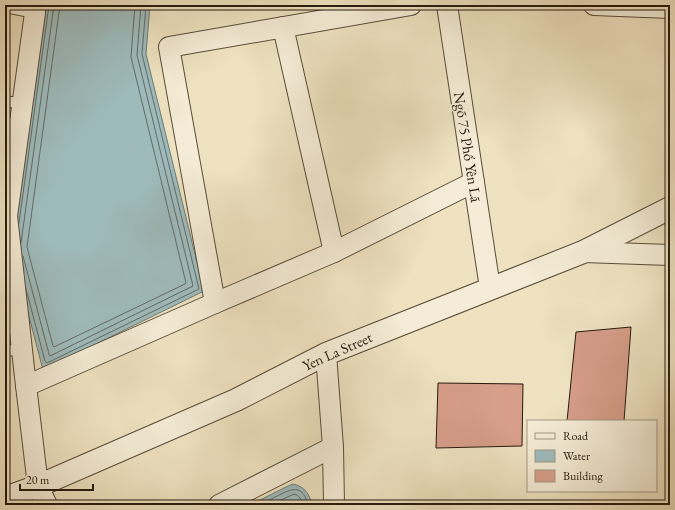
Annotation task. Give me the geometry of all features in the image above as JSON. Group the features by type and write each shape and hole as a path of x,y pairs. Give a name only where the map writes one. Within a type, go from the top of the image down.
{"street":[{"path":"215,303 169,47 411,5"},
{"name":"Ngõ 75 Phố Yên Lã","path":"447,5 490,288"},
{"path":"594,5 670,8"},
{"path":"35,9 14,102 6,216 14,350 26,386 43,496"},
{"path":"283,27 334,252"},
{"path":"26,386 334,252 474,182"},
{"name":"Yen La Street","path":"5,498 43,496 326,354 583,252 670,208"},
{"path":"583,252 670,255"},
{"path":"326,354 333,447 334,505"},
{"path":"219,505 333,447"}],"lane":[{"path":"5,7 35,9"}],"water":[{"path":"45,5 150,5 146,54 204,291 43,370 11,248"},
{"path":"293,484 306,491 312,505 250,505 286,487"}],"building":[{"path":"631,327 624,420 567,420 576,332"},
{"path":"438,383 523,384 522,446 436,448"}]}
